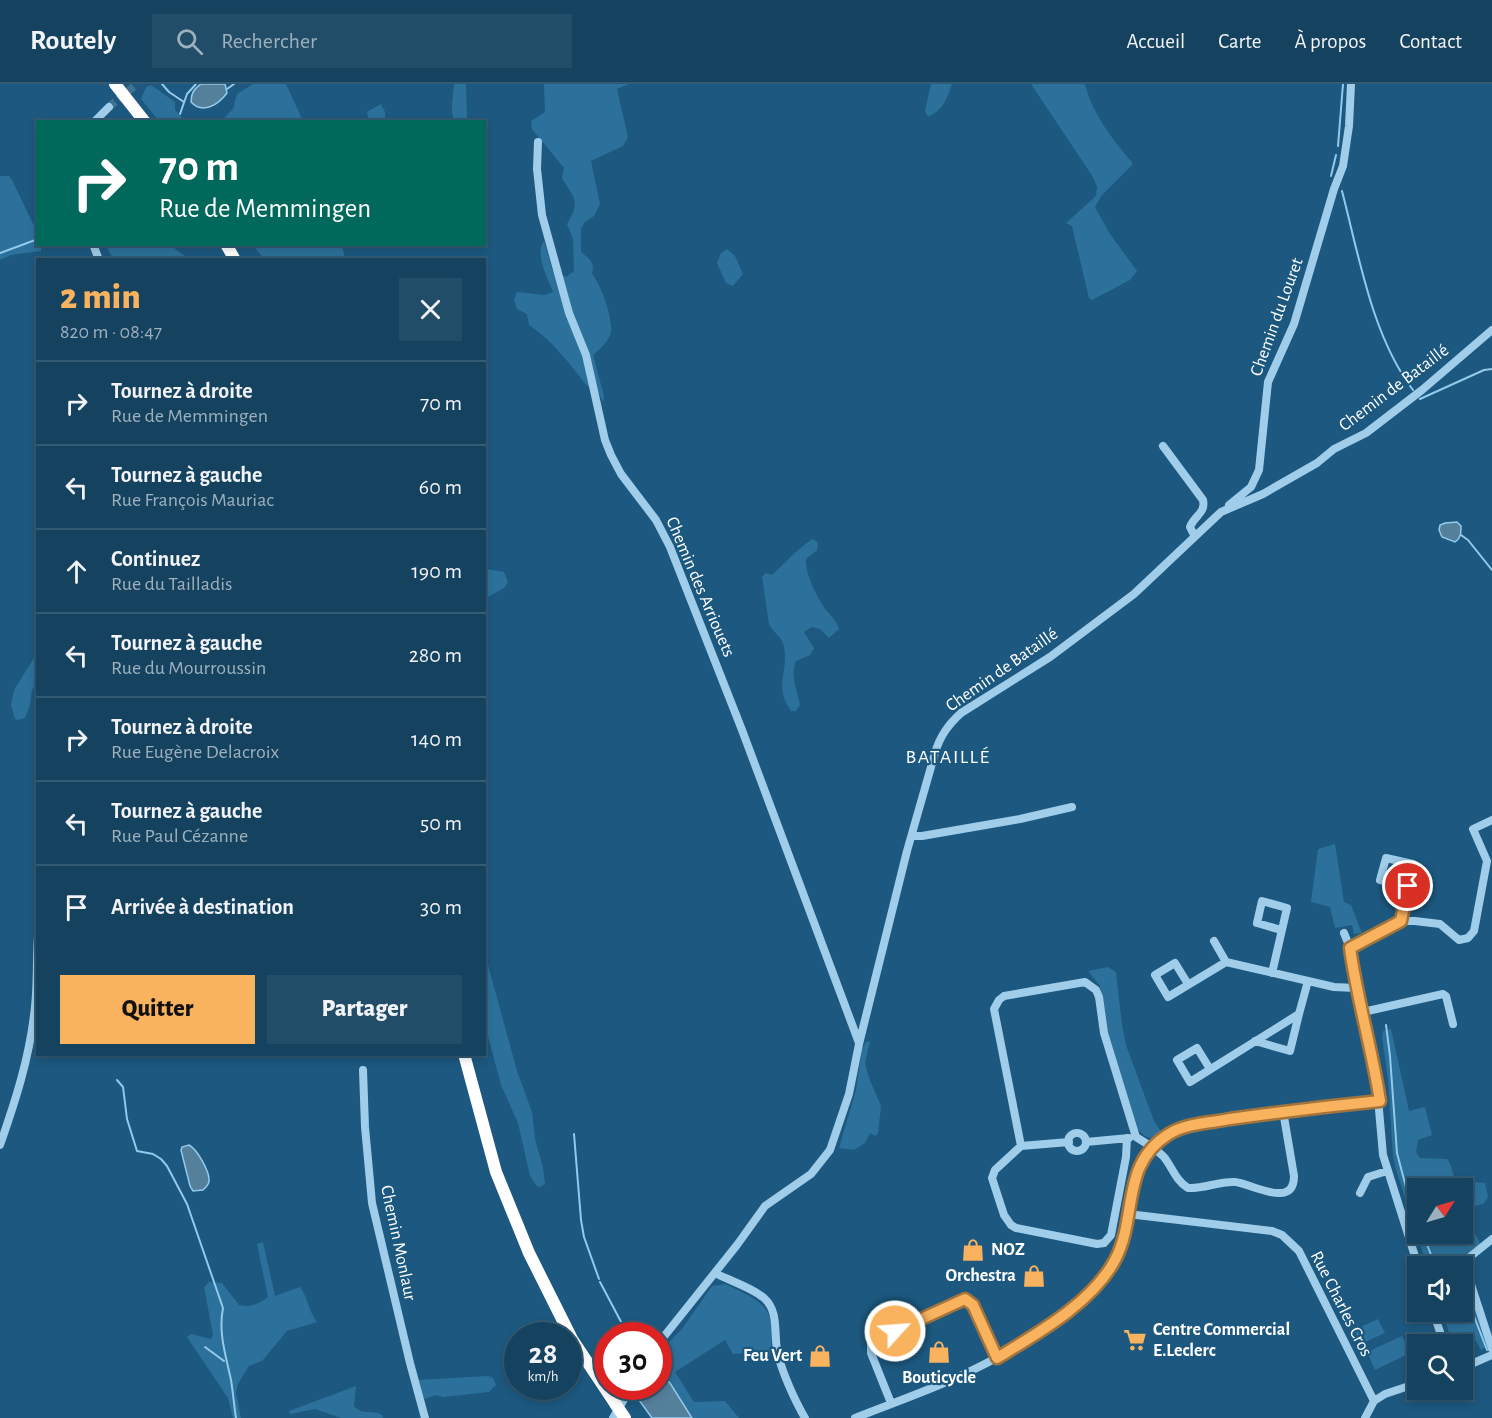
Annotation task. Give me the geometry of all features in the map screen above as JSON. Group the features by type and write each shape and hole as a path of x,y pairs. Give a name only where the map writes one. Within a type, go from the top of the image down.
{"highway":[{"path":"115,84 144,120"},
{"path":"465,1056 496,1172 529,1253 572,1339 625,1418"}],"street":[{"name":"Chemin du Louret","path":"1221,512 1251,487 1259,470 1268,382 1294,324 1343,166 1349,126 1351,84"},
{"path":"96,120 110,107"},
{"name":"Chemin des Arriouets","path":"538,142 537,169 542,215 569,313 586,355 611,455 621,474 656,520 670,547 750,750 859,1044"},
{"name":"Chemin de Bataillé","path":"672,1327 765,1206 811,1174 830,1150 849,1094 859,1044 912,836 939,741 951,723 962,713 1050,657 1134,594 1221,512 1263,494 1317,463 1334,449 1366,433 1422,390 1492,330"},
{"path":"1162,446 1203,500 1202,512 1190,527 1194,535"},
{"path":"912,836 922,837 1072,807"},
{"path":"1350,948 1401,921 1440,924 1459,940 1472,935 1487,861 1473,829 1492,820"},
{"path":"1401,921 1413,864 1386,858 1380,880 1408,886"},
{"path":"1272,973 1287,908 1262,901 1257,923 1281,930"},
{"path":"1344,933 1350,948 1355,988 1363,1012 1380,1101 1383,1155 1415,1256"},
{"path":"1214,941 1226,962"},
{"path":"1188,984 1174,963 1155,975 1168,997 1226,962 1334,987 1355,988"},
{"path":"1254,1041 1290,1051 1308,981"},
{"path":"1022,1146 994,1009 1004,996 1085,982 1096,990 1099,998 1104,1033 1136,1137"},
{"path":"0,1145 14,1105 30,1041 36,992"},
{"path":"1363,1012 1443,994 1446,996 1453,1024"},
{"path":"1210,1069 1197,1047 1177,1060 1190,1082 1299,1014"},
{"name":"Chemin Monlaur","path":"363,1070 372,1203 425,1418"},
{"path":"855,1418 997,1358 1057,1318 1093,1290 1116,1259 1122,1243 1137,1170 1153,1148 1166,1136 1188,1126 1283,1111 1380,1101"},
{"path":"1127,1138 1126,1156 1111,1235 1104,1243 1097,1244 1016,1228 1006,1220 992,1178 995,1170 1022,1146 1069,1143 1071,1148 1078,1151 1085,1147 1086,1142 1136,1137 1164,1158 1178,1179 1188,1188 1235,1182 1275,1194 1284,1192 1291,1188 1294,1176 1283,1111"},
{"path":"1360,1193 1368,1177 1387,1171"},
{"name":"Rue Charles Cros","path":"1128,1214 1260,1229 1282,1235 1299,1251 1374,1401"},
{"path":"1492,1239 1471,1256 1465,1266 1492,1349"},
{"path":"715,1273 756,1293 770,1305 773,1310 779,1358 806,1418"},
{"path":"891,1403 871,1353 871,1344 962,1299 969,1300 973,1305 997,1358"},
{"path":"1473,1364 1492,1356"},
{"path":"1365,1418 1374,1401 1385,1394 1407,1387"},
{"path":"613,1418 624,1400"}],"shaded area":[{"path":"201,84 225,84 227,93 215,104 201,108 191,102 193,92"},
{"path":"253,84 286,84 303,120 222,120 233,109 237,94"},
{"path":"454,84 466,84 467,120 454,120 452,107"},
{"path":"544,84 629,84 617,89 628,137 623,146 591,161 600,204 594,216 585,222 581,229 581,252 592,264 592,274 606,302 611,326 608,339 593,355 604,396 603,402 596,387 587,386 553,345 529,325 527,314 517,309 514,300 517,292 545,295 553,292 541,259 541,246 544,241 553,271 566,277 574,271 573,239 567,224 574,210 574,200 562,178 564,168 532,129 531,121 545,112"},
{"path":"931,84 952,84 944,104 928,117 925,111"},
{"path":"1031,84 1085,84 1092,105 1104,125 1132,162 1132,165 1102,195 1095,207 1110,234 1137,271 1130,280 1092,300 1089,298 1072,226 1066,223 1096,196 1097,187 1093,177"},
{"path":"151,85 175,102 175,110 184,120 158,120 141,99 146,87"},
{"path":"381,104 385,112 385,120 369,120 367,112"},
{"path":"0,176 9,176 36,230 36,246 41,246 41,251 11,255 0,260"},
{"path":"106,246 171,246 188,258 112,258"},
{"path":"254,246 342,246 345,258 263,258"},
{"path":"727,249 735,256 743,274 733,286 726,283 717,263 721,253"},
{"path":"1457,522 1461,526 1460,535 1455,542 1442,537 1439,530 1440,525"},
{"path":"813,539 818,543 817,550 806,559 807,572 825,609 839,629 829,638 820,629 812,627 804,632 814,648 810,655 796,661 794,666 800,705 796,711 791,711 782,686 784,647 782,640 769,624 762,577 766,573 772,575"},
{"path":"486,568 504,572 508,582 504,588 486,598"},
{"path":"36,655 36,683 32,690 30,705 25,718 18,720 15,719 11,705 14,690"},
{"path":"1335,844 1344,902 1351,905 1362,933 1354,934 1352,925 1335,928 1330,907 1311,902 1318,849"},
{"path":"486,958 517,1071 532,1112 535,1139 545,1184 540,1187 530,1176 518,1123 501,1085 486,1029"},
{"path":"1108,967 1116,972 1126,1045 1154,1121 1162,1133 1157,1138 1146,1136 1138,1129 1107,1033 1100,986 1088,971"},
{"path":"1391,1029 1409,1111 1425,1107 1432,1135 1418,1140 1416,1152 1420,1158 1447,1159 1454,1178 1407,1178 1407,1204 1393,1157 1388,1079 1383,1031"},
{"path":"870,1041 865,1063 881,1106 878,1133 875,1136 870,1133 865,1143 854,1150 839,1148 856,1090 862,1049 866,1042"},
{"path":"189,1145 199,1156 209,1177 209,1182 203,1190 193,1191 190,1186 181,1150 182,1147"},
{"path":"1473,1182 1485,1183 1488,1197 1483,1204 1473,1206"},
{"path":"1473,1231 1481,1245 1467,1256 1424,1256 1420,1244 1473,1244"},
{"path":"263,1242 275,1296 300,1287 317,1322 287,1331 262,1361 249,1366 236,1392 241,1418 233,1418 228,1398 187,1337 191,1334 211,1339 213,1335 204,1287 209,1282 222,1283 239,1305 254,1305 268,1297 257,1244"},
{"path":"725,1284 751,1297 766,1310 772,1328 770,1358 746,1353 733,1354 725,1340 675,1372 694,1402 725,1401 739,1418 692,1418 672,1386 672,1339 682,1329 712,1286"},
{"path":"1473,1297 1489,1346 1481,1350 1475,1339 1473,1340 1473,1334 1450,1334 1446,1322 1473,1322"},
{"path":"1378,1319 1385,1333 1361,1344 1354,1330"},
{"path":"1402,1336 1407,1347 1407,1354 1375,1370 1367,1352"},
{"path":"488,1376 493,1378 496,1385 489,1392 443,1397 436,1395 424,1399 418,1380"},
{"path":"356,1386 354,1406 361,1411 378,1413 383,1418 341,1418 315,1409 290,1414 289,1411"},
{"path":"672,1386 692,1418 652,1418 639,1400 672,1400"}],"waterway":[{"path":"162,84 184,102"},
{"path":"180,114 187,94 196,84"},
{"path":"227,89 234,84"},
{"path":"1338,146 1343,84"},
{"path":"1331,176 1336,155"},
{"path":"1342,191 1368,295 1387,345 1413,390"},
{"path":"0,253 36,240"},
{"path":"1420,399 1484,370 1492,369"},
{"path":"1461,535 1468,540 1492,570"},
{"path":"1386,1025 1397,1153 1407,1191"},
{"path":"117,1080 123,1087 127,1119 137,1151 153,1154 161,1159 187,1204 223,1308 222,1335 236,1418"},
{"path":"574,1134 581,1220 584,1237 599,1279"},
{"path":"1427,1244 1431,1256"},
{"path":"600,1282 621,1322"},
{"path":"1473,1314 1487,1350"},
{"path":"205,1347 224,1361"}],"tunnel":[{"path":"109,107 137,84"}],"place":[{"name":"NOZ","path":"973,1250"},
{"name":"Orchestra","path":"1034,1276"},
{"name":"Centre Commercial E.Leclerc","path":"1135,1340"},
{"name":"Bouticycle","path":"939,1352"},
{"name":"Feu Vert","path":"820,1356"}],"district":[{"name":"BATAILLÉ","path":"948,757"}],"route":[{"path":"895,1331 962,1299 969,1300 997,1358 1057,1318 1093,1290 1105,1276 1116,1259 1122,1243 1137,1170 1153,1148 1166,1136 1188,1126 1287,1111 1380,1101 1363,1012 1355,988 1350,948 1401,921 1408,886"}]}
